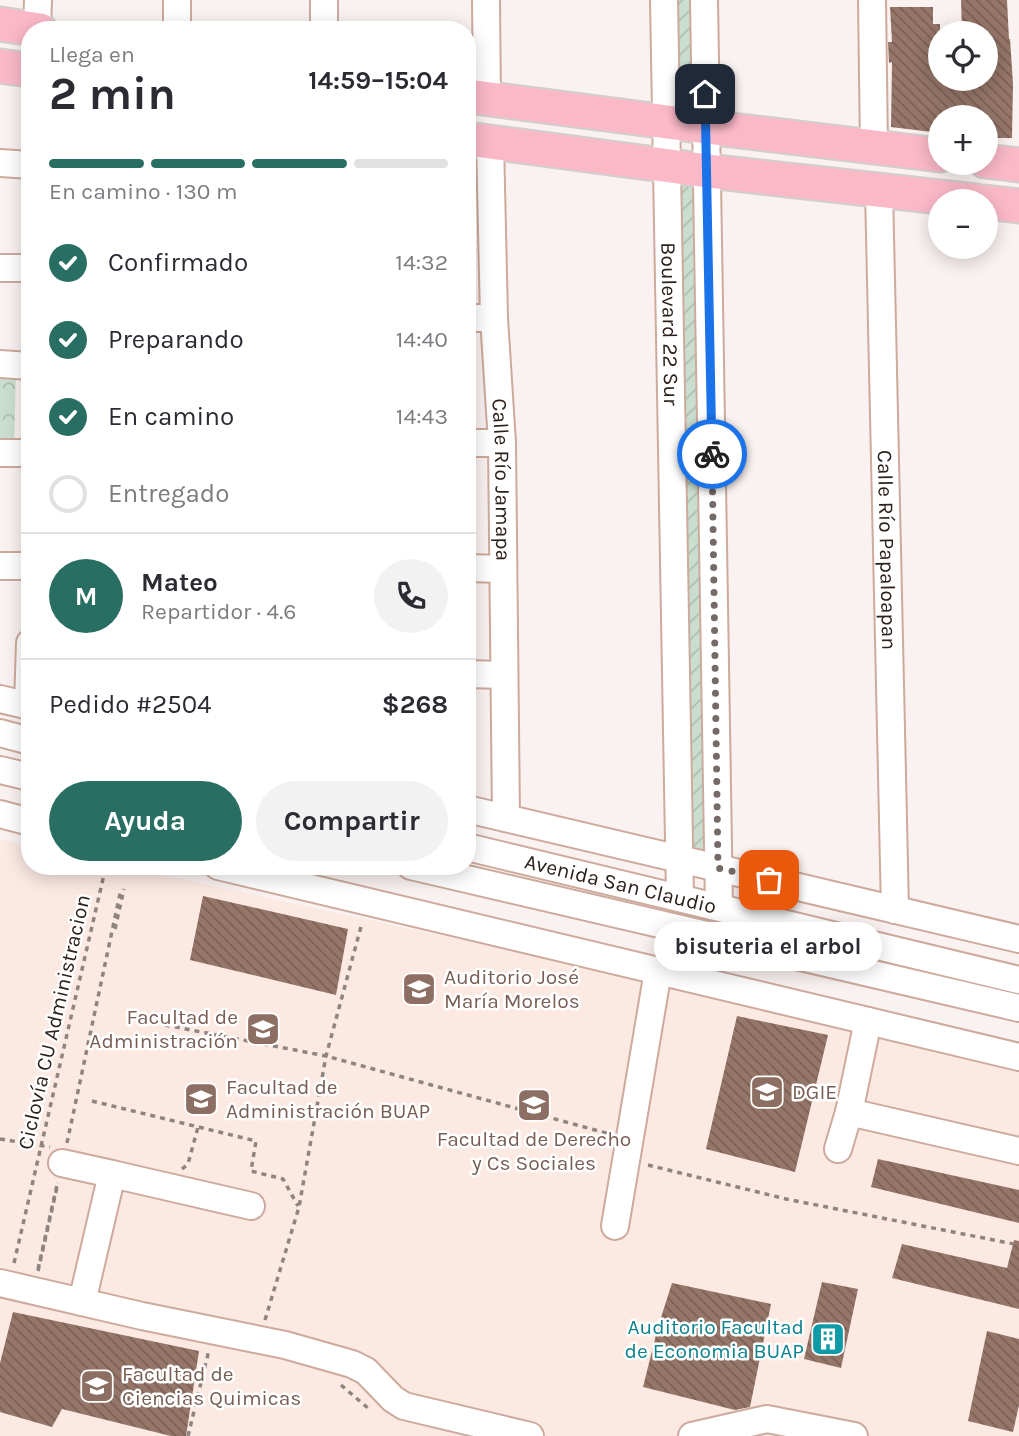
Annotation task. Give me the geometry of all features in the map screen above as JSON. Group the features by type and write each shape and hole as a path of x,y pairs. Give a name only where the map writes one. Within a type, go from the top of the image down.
{"main road":[{"path":"0,24 21,27"},
{"path":"0,66 21,70"},
{"path":"477,97 928,154"},
{"path":"479,141 708,171 928,196"},
{"path":"998,163 1019,165"},
{"path":"998,204 1019,206"}],"street":[{"path":"37,0 38,21"},
{"path":"177,0 177,21"},
{"path":"324,0 324,21"},
{"path":"477,97 486,0"},
{"name":"Boulevard 22 Sur","path":"664,0 680,898"},
{"name":"Boulevard 22 Sur","path":"704,0 719,906"},
{"path":"872,0 874,148"},
{"name":"Calle Río Jamapa","path":"479,141 479,213 494,318 502,443 506,818"},
{"path":"0,163 21,164"},
{"name":"Calle Río Papaloapan","path":"879,190 895,898"},
{"path":"0,268 21,268"},
{"path":"476,318 494,318"},
{"path":"0,364 21,365"},
{"path":"476,443 502,443"},
{"path":"0,453 21,453"},
{"path":"0,566 21,566"},
{"path":"476,568 503,569"},
{"path":"476,674 504,675"},
{"path":"677,681 716,682"},
{"path":"0,699 21,704"},
{"path":"0,733 21,739"},
{"path":"0,770 21,775"},
{"name":"Avenida San Claudio","path":"476,811 718,868 895,898 1019,939"},
{"path":"0,814 21,819"},
{"name":"Avenida San Claudio","path":"476,849 1019,980"},
{"path":"256,875 1019,1057"},
{"name":"Avenida San Claudio","path":"450,875 1019,1008"},
{"path":"615,1226 657,971"},
{"path":"838,1149 849,1112 868,1021"},
{"path":"849,1112 1019,1151"},
{"path":"61,1159 112,1174 251,1206"},
{"path":"82,1302 112,1174"},
{"path":"6,1275 82,1302 142,1317 285,1345 360,1367 404,1406 530,1436"},
{"path":"692,1436 767,1419 854,1436"}],"path":[{"name":"Ciclovía CU Administracion","path":"6,1275 41,1145 104,875"},
{"name":"Ciclovía CU Administracion","path":"36,1279 122,889"},
{"path":"259,1340 299,1207 326,1056 363,918 391,907"},
{"path":"165,1025 326,1056 606,1133 646,1165 786,1199 1019,1245"},
{"path":"92,1101 256,1140 251,1171 283,1179 299,1207"},
{"path":"167,1186 188,1164 198,1126"},
{"path":"0,1139 41,1145 61,1159"},
{"path":"188,1436 209,1349"}],"shaded area":[{"path":"0,839 21,844 21,875 162,875 714,995 1019,1057 1019,1436 0,1436"}],"green space":[{"path":"665,0 705,0 707,129 668,124"},
{"path":"669,157 708,163 718,868 680,859"},
{"path":"0,367 16,368 14,454 0,453"}],"building":[{"path":"961,0 1007,0 1013,84 1012,138 998,138 998,105 928,105 928,132 891,127 892,62 889,63 888,42 892,42 890,7 933,7 933,21 928,21 928,91 998,91 998,21 962,21"},
{"path":"203,896 348,929 336,995 190,960"},
{"name":"DGIE","path":"737,1016 828,1035 795,1172 706,1149"},
{"path":"878,1159 1019,1190 1019,1223 871,1187"},
{"path":"1014,1240 1019,1241 1019,1309 892,1278 902,1244 1007,1268"},
{"name":"Auditorio Facultad de Economia BUAP","path":"822,1282 858,1289 841,1368 804,1359"},
{"path":"672,1283 771,1304 750,1407 735,1410 643,1387"},
{"name":"Facultad de Ciencias Quimicas","path":"13,1312 199,1351 186,1436 171,1436 62,1409 52,1427 0,1412 0,1363"},
{"path":"987,1331 1019,1339 1019,1405 1013,1432 968,1421"}],"way so far":[{"path":"712,454 718,868 769,880"}],"place":[{"name":"bisuteria el arbol","path":"769,880"},
{"name":"Auditorio José María Morelos","path":"419,989"},
{"name":"Facultad de Administración","path":"263,1029"},
{"name":"DGIE","path":"767,1092"},
{"name":"Facultad de Administración BUAP","path":"201,1099"},
{"name":"Facultad de Derecho y Cs Sociales","path":"534,1105"},
{"name":"Auditorio Facultad de Economia BUAP","path":"828,1339"},
{"name":"Facultad de Ciencias Quimicas","path":"97,1386"}],"route":[{"path":"705,94 712,454"}]}
